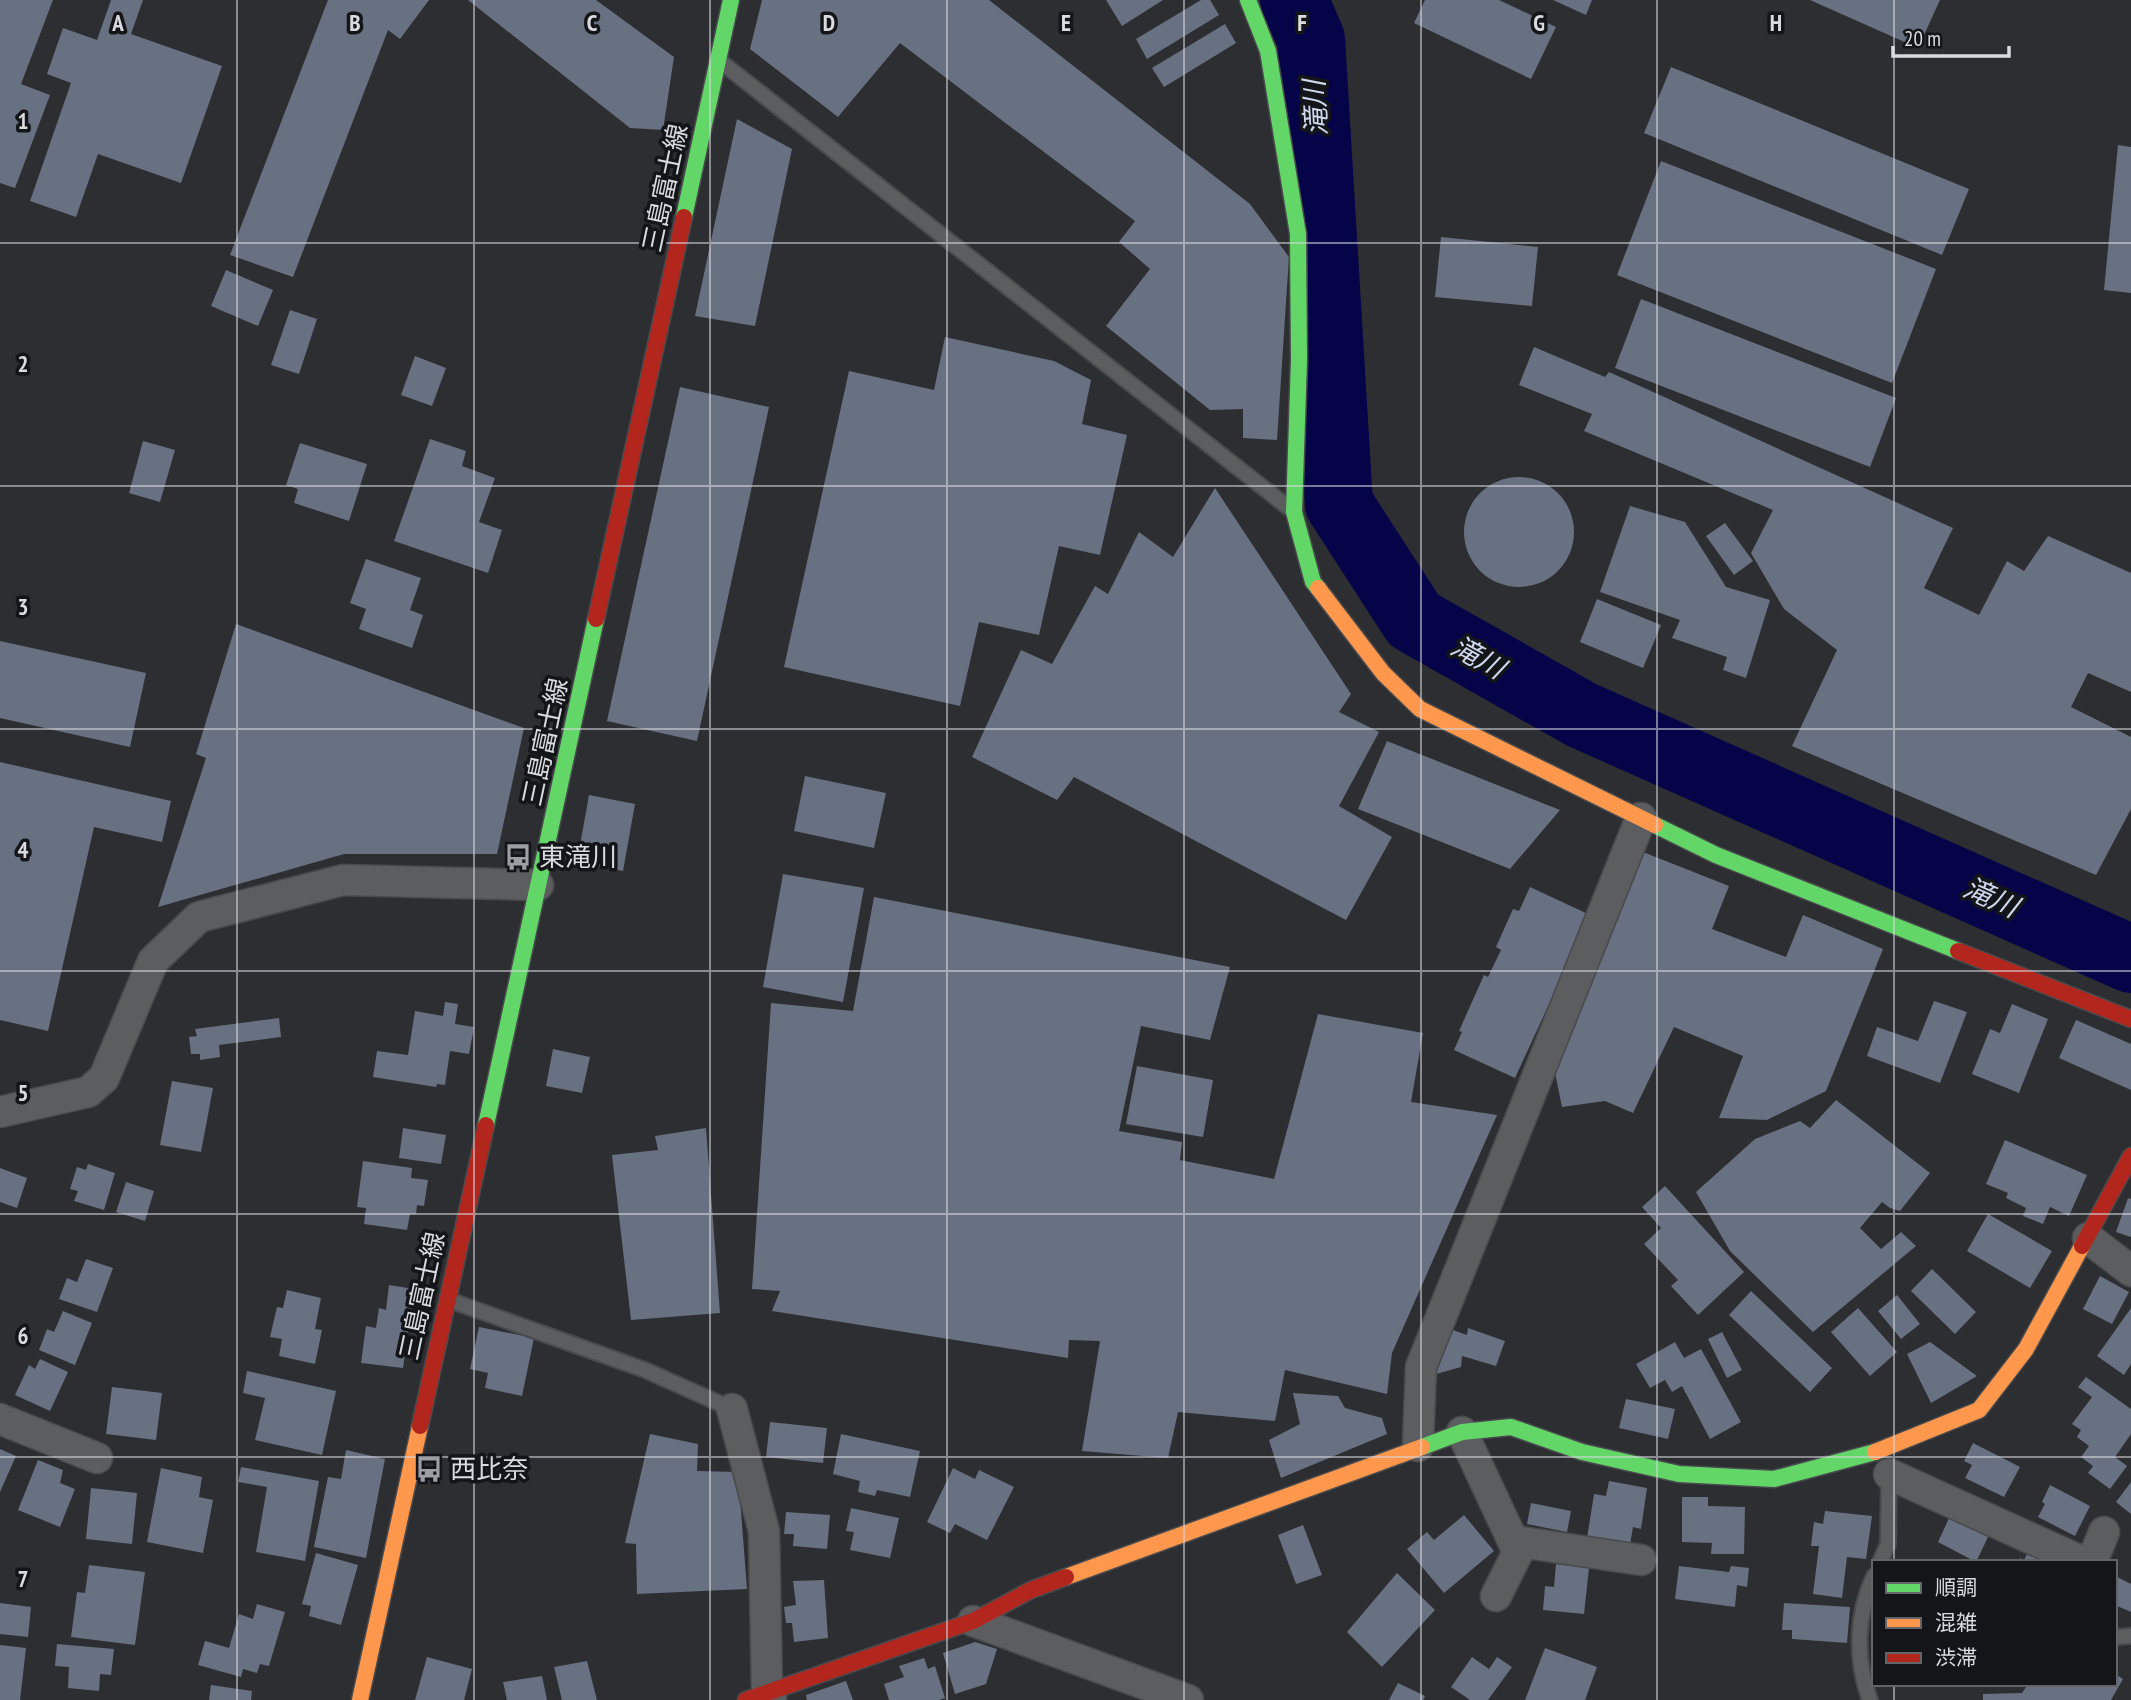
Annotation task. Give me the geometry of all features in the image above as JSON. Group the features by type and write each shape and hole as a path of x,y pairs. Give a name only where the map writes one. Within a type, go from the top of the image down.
{"street":[{"name":"三島富士線","path":"360,1700 731,0"},
{"path":"1248,0 1268,51 1298,233 1299,360 1294,512 1312,582 1383,673 1420,709 1716,855 2131,1019"},
{"path":"1418,1446 1421,1367 1641,818"},
{"path":"0,1112 88,1092 104,1078 153,961 200,917 343,880 538,885"},
{"path":"732,1409 764,1531 762,1697 973,1621 1031,1590 1462,1432 1511,1427 1582,1452 1679,1474 1774,1479 1889,1461 1979,1410 2026,1349 2131,1156"},
{"path":"2088,1238 2131,1270"},
{"path":"0,1419 97,1458"},
{"path":"1462,1432 1518,1552 1496,1596"},
{"path":"1889,1461 2079,1560"},
{"path":"2093,1560 2104,1532"},
{"path":"1514,1541 1641,1560"},
{"path":"973,1621 1188,1700"}],"lane":[{"path":"717,59 1294,512"},
{"path":"446,1299 645,1370 732,1409"},
{"path":"1881,1560 1888,1544 1889,1461"},
{"path":"1870,1700 1858,1646 1866,1594 1872,1580"}],"building":[{"path":"0,0 53,0 21,84 50,95 15,188 0,183"},
{"path":"111,0 143,0 131,34 222,66 181,183 98,154 76,217 30,201 71,83 47,74 63,28 97,40"},
{"path":"328,0 429,0 400,39 388,30 293,277 230,255"},
{"path":"468,0 596,0 674,57 663,130 630,128"},
{"path":"762,0 989,0 1250,204 1289,257 1277,440 1243,438 1243,409 1210,410 1106,326 1150,269 1119,242 1135,221 900,43 838,117 750,49"},
{"path":"1106,0 1163,0 1122,26"},
{"path":"1201,0 1210,0 1219,15 1147,59 1136,39"},
{"path":"1425,0 1499,0 1556,27 1531,79 1414,23"},
{"path":"1553,0 1592,0 1586,15"},
{"path":"1810,0 1940,0 1918,48"},
{"path":"1225,24 1236,43 1164,87 1152,68"},
{"path":"1671,67 1969,189 1942,255 1644,133"},
{"path":"737,119 792,149 755,326 695,316"},
{"path":"2118,145 2131,147 2131,293 2104,290"},
{"path":"1661,161 1936,269 1892,383 1617,275"},
{"path":"1441,237 1538,247 1532,306 1435,297"},
{"path":"226,270 273,290 258,326 211,306"},
{"path":"1641,299 1896,398 1870,467 1615,368"},
{"path":"290,310 317,319 299,374 271,365"},
{"path":"945,337 1054,361 1091,380 1082,424 1127,435 1100,555 1059,546 1039,635 979,622 960,706 784,667 849,371 934,390"},
{"path":"1534,347 1605,377 1609,372 1953,528 1924,588 1979,615 2007,561 2024,571 2048,536 2131,573 2131,692 2088,673 2071,707 2131,737 2131,809 2096,875 1792,746 1837,650 1784,609 1751,553 1773,510 1584,431 1592,414 1519,385"},
{"path":"415,356 446,368 432,406 401,395"},
{"path":"680,387 769,407 697,741 607,721"},
{"path":"430,439 466,451 462,466 495,478 479,522 502,530 488,573 394,541"},
{"path":"143,441 175,450 160,502 129,493"},
{"path":"300,443 367,464 349,521 294,503 298,489 286,485"},
{"path":"1519,477 1540,481 1558,493 1570,511 1574,532 1570,553 1558,571 1540,583 1519,587 1498,583 1480,571 1468,553 1464,532 1468,511 1480,493 1498,481"},
{"path":"1215,488 1351,694 1339,712 1379,732 1339,806 1392,837 1346,920 1074,777 1057,800 972,757 1021,650 1052,664 1095,586 1108,594 1139,532 1173,557"},
{"path":"1630,506 1685,522 1726,587 1770,600 1746,678 1723,670 1727,657 1672,638 1680,620 1600,592"},
{"path":"1725,523 1753,561 1734,575 1706,536"},
{"path":"366,559 421,578 410,610 423,615 412,648 359,629 366,609 350,603"},
{"path":"1597,599 1661,625 1643,668 1580,642"},
{"path":"236,624 524,728 497,854 344,854 158,907 206,758 196,754"},
{"path":"0,641 146,673 130,747 0,718"},
{"path":"1387,741 1560,810 1510,869 1358,809"},
{"path":"0,762 171,801 162,842 94,827 48,1031 0,1020"},
{"path":"805,776 886,793 874,848 794,831"},
{"path":"589,795 635,804 623,871 577,862"},
{"path":"1643,852 1729,886 1712,929 1786,957 1803,915 1883,949 1826,1091 1767,1120 1719,1118 1743,1056 1674,1027 1633,1113 1605,1101 1562,1107 1552,1058"},
{"path":"783,874 864,888 843,1002 763,987"},
{"path":"1530,887 1590,915 1515,1078 1454,1050 1462,1032 1459,1031 1484,975 1488,977 1501,950 1496,947 1513,909 1519,911"},
{"path":"874,897 1230,967 1210,1040 1141,1026 1119,1131 1182,1142 1180,1160 1274,1179 1318,1014 1423,1033 1411,1102 1497,1115 1392,1353 1387,1394 1285,1370 1275,1421 1178,1412 1168,1458 1082,1451 1100,1341 1069,1340 1068,1358 772,1311 780,1291 752,1289 771,1003 853,1011"},
{"path":"1934,1001 1967,1012 1940,1083 1867,1056 1877,1027 1918,1041"},
{"path":"445,1002 458,1004 455,1024 474,1027 469,1054 450,1051 445,1085 437,1084 436,1087 373,1077 377,1051 408,1055 415,1011 443,1016"},
{"path":"2012,1004 2048,1019 2019,1093 1972,1074 1990,1029 2000,1033"},
{"path":"279,1018 281,1037 219,1045 220,1057 200,1060 200,1054 191,1054 189,1037 197,1036 195,1029"},
{"path":"2076,1020 2131,1044 2131,1090 2059,1058"},
{"path":"553,1049 590,1057 582,1093 546,1086"},
{"path":"1137,1066 1213,1080 1203,1137 1126,1124"},
{"path":"172,1081 213,1088 201,1152 160,1145"},
{"path":"1836,1100 1930,1173 1900,1211 1882,1202 1860,1228 1881,1249 1901,1232 1916,1246 1813,1332 1730,1251 1696,1192 1755,1139 1800,1121 1810,1128"},
{"path":"403,1128 446,1135 441,1164 399,1158"},
{"path":"706,1128 720,1313 631,1320 612,1155 658,1150 655,1136"},
{"path":"2005,1140 2087,1175 2069,1216 2050,1207 2043,1224 2023,1216 2026,1208 2006,1198 2008,1193 1986,1184"},
{"path":"363,1161 412,1168 411,1178 428,1180 424,1206 417,1205 416,1214 410,1214 407,1230 364,1224 366,1208 357,1207"},
{"path":"88,1164 115,1173 104,1210 74,1201 78,1191 70,1189 77,1167 86,1170"},
{"path":"0,1168 27,1178 17,1208 0,1202"},
{"path":"126,1182 154,1191 145,1221 116,1212"},
{"path":"1665,1186 1744,1272 1698,1315 1671,1286 1678,1280 1644,1244 1661,1228 1642,1207"},
{"path":"2128,1198 2131,1199 2131,1237 2116,1232"},
{"path":"1988,1214 2052,1251 2030,1288 1967,1251"},
{"path":"86,1259 113,1268 97,1312 59,1299 67,1278 77,1282"},
{"path":"1932,1269 1976,1312 1955,1334 1911,1291"},
{"path":"2100,1276 2129,1292 2112,1324 2083,1309"},
{"path":"389,1285 414,1289 403,1368 361,1363 366,1326 376,1328 379,1308 386,1310"},
{"path":"287,1290 321,1298 315,1329 322,1330 315,1364 279,1356 282,1339 270,1337 277,1307 283,1308"},
{"path":"1751,1291 1832,1368 1810,1392 1729,1315"},
{"path":"1897,1295 1920,1324 1901,1339 1878,1311"},
{"path":"1858,1308 1897,1352 1870,1376 1831,1332"},
{"path":"2131,1308 2131,1364 2124,1375 2097,1356"},
{"path":"63,1311 92,1323 75,1365 39,1350 47,1329 54,1332"},
{"path":"479,1327 534,1338 522,1396 485,1388 488,1373 470,1369"},
{"path":"1468,1328 1505,1341 1496,1366 1462,1356 1461,1367 1436,1374 1450,1329 1467,1335"},
{"path":"1722,1332 1742,1370 1727,1378 1708,1339"},
{"path":"1675,1342 1684,1358 1701,1349 1741,1422 1710,1439 1682,1386 1672,1392 1665,1380 1650,1388 1636,1364"},
{"path":"1930,1342 1977,1376 1931,1403 1907,1354"},
{"path":"40,1359 68,1372 50,1411 15,1395 29,1365 35,1369"},
{"path":"247,1371 336,1391 322,1455 255,1440 265,1398 243,1393"},
{"path":"2086,1377 2131,1409 2131,1434 2115,1457 2127,1466 2110,1489 2088,1473 2093,1466 2081,1457 2089,1446 2077,1437 2081,1430 2072,1424 2092,1397 2078,1387"},
{"path":"112,1387 162,1393 156,1440 106,1434"},
{"path":"1293,1393 1338,1396 1345,1408 1382,1418 1387,1434 1281,1478 1269,1440 1300,1424"},
{"path":"1626,1399 1675,1409 1668,1439 1619,1428"},
{"path":"770,1422 827,1428 823,1463 766,1457"},
{"path":"650,1434 698,1444 697,1471 738,1472 747,1589 637,1594 636,1544 625,1543"},
{"path":"841,1434 920,1451 910,1497 877,1490 875,1496 858,1492 860,1481 833,1474"},
{"path":"1973,1443 2020,1467 2004,1497 1965,1478 1972,1465 1964,1461"},
{"path":"0,1449 16,1456 0,1492"},
{"path":"346,1450 385,1459 366,1558 314,1547 328,1477 341,1479"},
{"path":"38,1460 63,1470 60,1483 75,1489 60,1527 18,1510"},
{"path":"241,1467 319,1481 305,1561 256,1552 267,1487 238,1482"},
{"path":"161,1468 202,1477 199,1497 213,1500 203,1553 147,1542"},
{"path":"953,1468 975,1479 979,1470 1014,1487 987,1540 955,1524 950,1533 927,1522"},
{"path":"1609,1481 1647,1488 1641,1529 1633,1527 1630,1545 1587,1538 1594,1494 1606,1496"},
{"path":"2131,1482 2131,1514 2116,1502"},
{"path":"2050,1485 2090,1506 2075,1536 2038,1517"},
{"path":"91,1488 137,1493 132,1544 86,1539"},
{"path":"1682,1497 1708,1497 1708,1506 1745,1507 1744,1554 1711,1554 1712,1543 1682,1542"},
{"path":"1531,1503 1571,1511 1567,1532 1527,1524"},
{"path":"851,1508 899,1518 890,1558 850,1550 854,1532 846,1531"},
{"path":"1825,1511 1872,1516 1866,1559 1847,1557 1842,1598 1813,1594 1819,1546 1811,1546 1814,1522 1823,1524"},
{"path":"786,1512 830,1515 827,1549 793,1546 794,1534 784,1534"},
{"path":"1464,1515 1494,1551 1444,1593 1407,1549 1427,1532 1434,1540"},
{"path":"1950,1516 1989,1535 1977,1560 1938,1542"},
{"path":"1303,1525 1322,1575 1296,1584 1278,1535"},
{"path":"2029,1550 2047,1560 2024,1560"},
{"path":"316,1553 358,1565 341,1625 309,1616 311,1606 302,1604"},
{"path":"1556,1564 1589,1568 1584,1614 1543,1610 1545,1586 1554,1587"},
{"path":"89,1565 145,1572 135,1645 71,1637 77,1592 85,1593"},
{"path":"1679,1566 1729,1572 1731,1566 1749,1568 1747,1587 1737,1585 1735,1607 1675,1599"},
{"path":"1397,1573 1435,1610 1382,1667 1347,1632"},
{"path":"2117,1577 2131,1584 2131,1612 2117,1606"},
{"path":"824,1580 828,1638 794,1642 792,1623 786,1623 784,1607 796,1605 793,1581"},
{"path":"0,1603 31,1607 28,1637 0,1634"},
{"path":"1784,1603 1850,1607 1847,1643 1792,1639 1792,1630 1782,1630"},
{"path":"257,1604 285,1612 269,1666 260,1664 257,1673 243,1669 241,1677 198,1665 205,1641 229,1648 239,1614 253,1619"},
{"path":"975,1642 997,1649 986,1684 955,1694 943,1653"},
{"path":"57,1644 114,1649 111,1675 100,1674 99,1691 68,1688 69,1667 55,1666"},
{"path":"0,1645 26,1648 20,1700 0,1700"},
{"path":"1545,1648 1597,1667 1585,1700 1525,1700"},
{"path":"427,1657 472,1669 464,1700 415,1700"},
{"path":"1472,1657 1489,1669 1497,1657 1512,1667 1488,1700 1470,1700 1451,1687"},
{"path":"924,1658 928,1669 935,1666 945,1698 889,1700 884,1684 904,1677 899,1666"},
{"path":"587,1661 597,1700 562,1700 554,1667"},
{"path":"2117,1675 2123,1679 2111,1700 1983,1700 1983,1694 2022,1693 2027,1686 2117,1686"},
{"path":"542,1676 547,1700 507,1700 503,1682"},
{"path":"846,1681 853,1700 807,1700 806,1695"},
{"path":"1398,1683 1425,1696 1423,1700 1389,1700"},
{"path":"211,1685 252,1691 251,1700 209,1700"}],"waterway":[{"name":"滝川","path":"1294,0 1311,39 1339,504 1414,620 1582,715 2131,959"}],"traffic: fast":[{"path":"684,217 731,0"},
{"path":"1248,0 1268,51 1298,234 1299,360 1294,512 1313,582 1318,588"},
{"path":"486,1125 596,619"},
{"path":"1655,825 1716,855 1958,951"},
{"path":"1422,1447 1462,1432 1511,1427 1582,1452 1679,1474 1774,1479 1875,1452"}],"traffic: slow":[{"path":"1318,588 1383,673 1420,709 1655,825"},
{"path":"1875,1452 1979,1410 2026,1349 2082,1246"},
{"path":"360,1700 420,1426"},
{"path":"1066,1577 1422,1447"}],"traffic: jam":[{"path":"596,619 684,217"},
{"path":"1958,951 2131,1019"},
{"path":"420,1426 486,1125"},
{"path":"2082,1246 2131,1156"},
{"path":"746,1700 973,1621 1031,1590 1066,1577"}],"place":[{"name":"東滝川","path":"518,857"},
{"name":"西比奈","path":"429,1469"}]}
